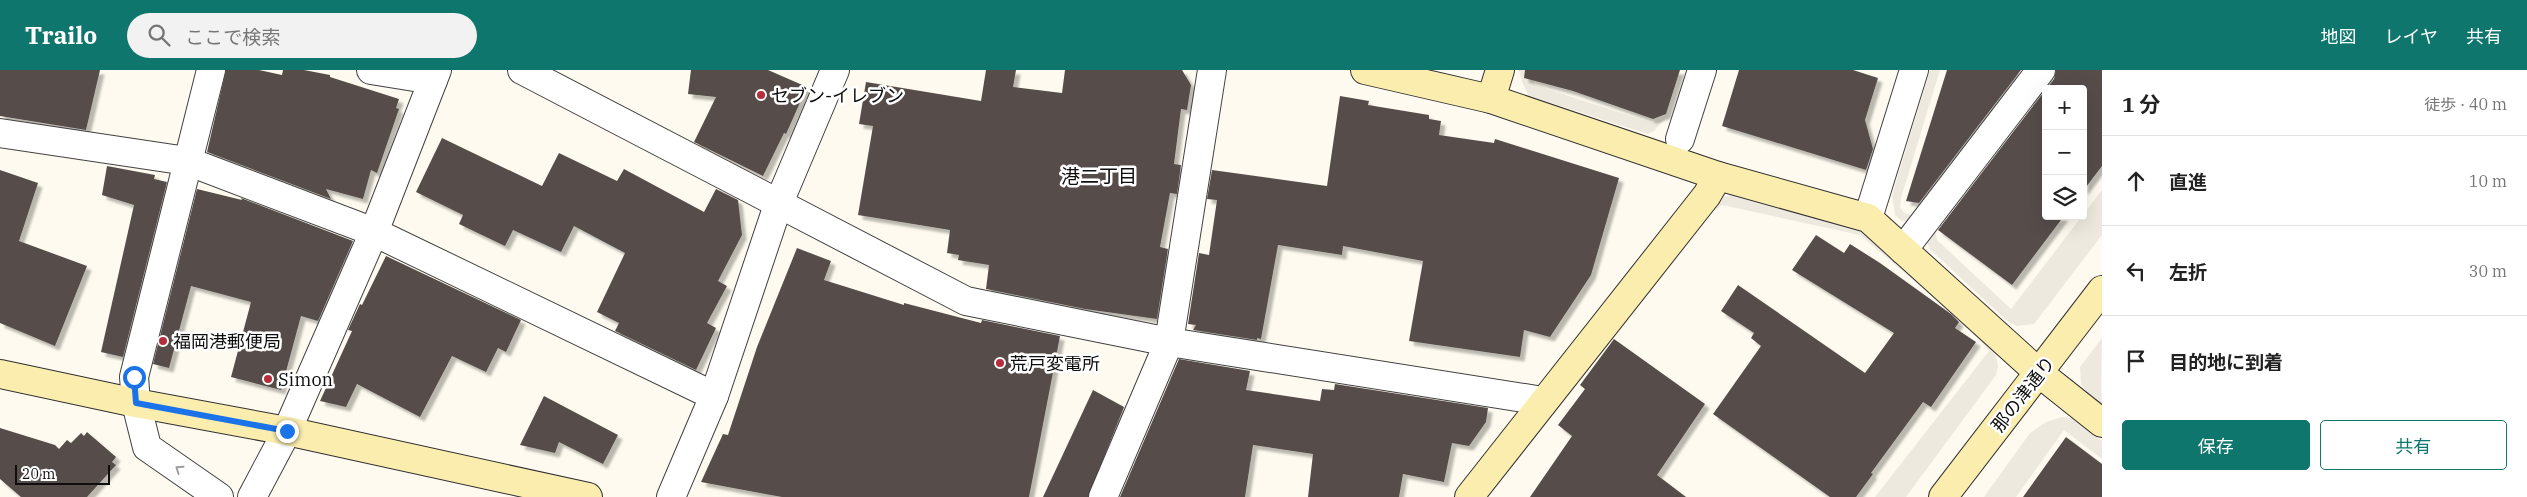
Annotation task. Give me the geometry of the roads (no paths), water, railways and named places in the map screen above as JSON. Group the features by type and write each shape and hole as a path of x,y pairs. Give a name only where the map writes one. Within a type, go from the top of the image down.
{"street":[{"path":"211,70 134,370 136,403 146,447 219,497"},
{"path":"252,497 287,431 374,232 435,75 371,70"},
{"path":"522,70 778,205 966,301 1169,342 1543,402"},
{"path":"671,497 714,396 778,205 835,70"},
{"path":"1103,497 1169,342 1212,70"},
{"path":"1365,70 1491,99 1718,176 1868,218 2039,374 2102,423"},
{"path":"1491,99 1500,70"},
{"path":"1680,140 1702,70"},
{"path":"1868,218 1914,70"},
{"path":"1903,250 2041,70"},
{"path":"0,133 187,161 374,232 714,396"},
{"path":"1469,497 1707,195 1718,176"},
{"name":"那の津通り","path":"1944,497 2102,290"},
{"path":"0,374 136,403 287,431 588,497"}],"place":[{"name":"セブン-イレブン","path":"761,95"},
{"name":"福岡港郵便局","path":"163,341"},
{"name":"荒戸変電所","path":"1000,363"},
{"name":"Simon","path":"268,379"}],"district":[{"name":"港二丁目","path":"1099,176"}]}
